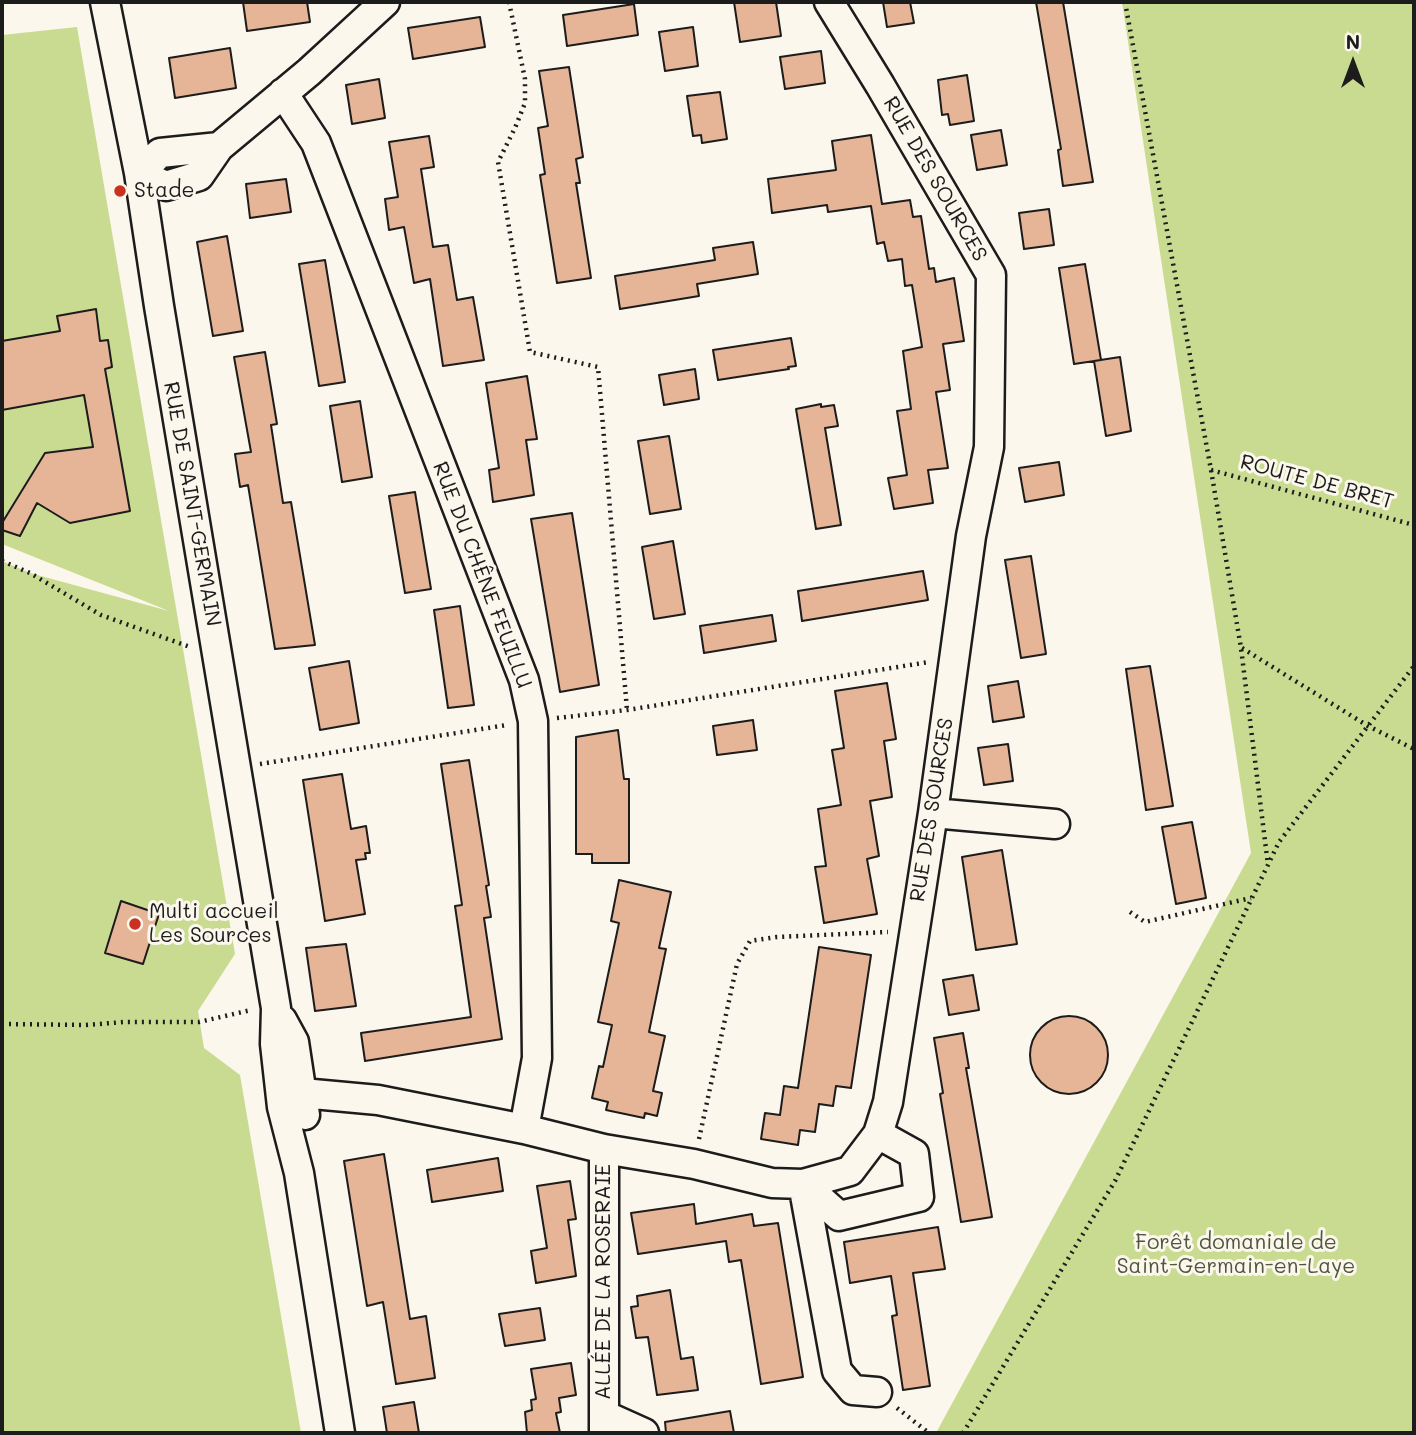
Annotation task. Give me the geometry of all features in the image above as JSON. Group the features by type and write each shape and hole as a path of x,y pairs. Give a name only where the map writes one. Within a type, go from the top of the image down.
{"street":[{"name":"RUE DE SAINT-GERMAIN","path":"105,2 139,173 276,1008 275,1044 293,1106 308,1132 299,1173 340,1433"},
{"path":"139,173 160,153 219,147 309,72 385,2"},
{"name":"RUE DES SOURCES","path":"293,1106 313,1094 378,1100 524,1129 604,1149 694,1164 772,1183 803,1184 850,1171 878,1134 888,1102 956,657 971,536 989,447 991,275 829,2"},
{"name":"RUE DU CHÊNE FEUILLU","path":"283,93 316,143 524,680 533,721 537,1058 524,1129"},
{"path":"933,813 1055,824"},
{"path":"803,1184 839,1216 919,1197 914,1154 878,1134"},
{"name":"ALLÉE DE LA ROSERAIE","path":"604,1149 604,1424 644,1433"},
{"path":"803,1184 837,1371 853,1390 877,1392"}],"path":[{"path":"509,2 525,79 525,103 498,162 509,230 530,352 598,367 627,709"},
{"path":"1125,2 1241,648 1268,866"},
{"name":"ROUTE DE BRET","path":"1211,470 1414,526"},
{"path":"2,561 30,573 101,615 218,656"},
{"path":"1241,648 1368,726 1414,749"},
{"path":"253,762 261,764 956,657"},
{"path":"963,1433 1115,1181 1279,842 1414,666"},
{"path":"1130,912 1145,922 1252,898"},
{"path":"694,1164 737,964 750,941 777,937 914,930"},
{"path":"2,1024 86,1026 124,1021 199,1021 248,1010 276,1008"},
{"path":"877,1392 929,1433"}],"green space":[{"name":"Forêt domaniale de Saint-Germain-en-Laye","path":"1122,2 1414,2 1414,1433 936,1433 1251,853"},
{"path":"77,27 235,954 198,1011 204,1048 240,1075 301,1433 2,1433 2,561 30,573 169,611 2,544 2,35"}],"building":[{"path":"243,2 307,2 310,22 247,31"},
{"path":"734,2 776,2 781,36 740,42"},
{"path":"883,2 910,2 914,23 887,27"},
{"path":"1036,2 1063,2 1093,182 1063,186 1058,150 1061,149"},
{"path":"634,4 638,35 567,46 563,15"},
{"path":"480,17 485,47 413,59 408,28"},
{"path":"693,27 698,66 665,71 659,32"},
{"path":"230,48 236,88 175,98 169,58"},
{"path":"821,51 825,83 785,89 780,57"},
{"path":"569,67 583,157 576,159 580,183 576,183 591,278 557,283 540,175 545,174 538,128 548,126 539,71"},
{"path":"967,75 974,121 950,125 948,114 942,115 938,80"},
{"path":"379,79 385,118 352,124 346,85"},
{"path":"720,92 727,139 702,143 701,135 693,136 687,96"},
{"path":"1001,130 1007,165 977,170 971,135"},
{"path":"871,135 882,204 910,200 913,217 921,216 929,269 934,268 936,282 954,278 964,341 943,344 950,390 936,392 948,468 928,470 933,503 894,509 888,478 907,475 897,411 911,409 903,351 922,347 912,285 905,286 902,259 888,261 884,242 877,244 871,206 828,212 827,205 772,213 768,179 836,170 832,141"},
{"path":"429,136 434,167 421,169 433,247 448,245 457,300 473,297 484,360 443,366 430,279 414,283 404,227 389,230 385,199 398,197 389,142"},
{"path":"286,179 291,212 250,218 246,184"},
{"path":"1049,209 1054,245 1024,249 1019,213"},
{"path":"227,236 243,331 213,336 197,242"},
{"path":"753,242 758,274 697,284 699,296 620,309 615,276 715,260 713,248"},
{"path":"325,260 345,382 319,386 299,264"},
{"path":"1085,264 1101,360 1074,364 1059,268"},
{"path":"96,309 100,341 108,340 112,367 105,369 130,511 70,523 37,503 20,536 2,530 2,523 45,453 93,447 84,395 2,410 2,341 60,331 57,316"},
{"path":"791,338 796,366 718,380 713,350"},
{"path":"265,352 277,424 271,425 283,503 291,502 315,645 275,649 248,485 240,487 235,454 251,452 234,357"},
{"path":"1120,357 1131,431 1106,436 1094,361"},
{"path":"695,369 699,399 664,405 659,375"},
{"path":"527,376 537,439 526,440 534,495 493,502 489,470 499,468 486,383"},
{"path":"360,401 372,477 342,482 330,406"},
{"path":"821,404 821,407 834,405 838,426 825,428 841,525 816,529 796,409"},
{"path":"669,436 681,509 650,514 638,441"},
{"path":"1059,462 1064,495 1025,502 1019,468"},
{"path":"415,492 431,589 405,593 389,496"},
{"path":"572,513 599,685 560,692 531,519"},
{"path":"673,541 685,614 654,619 642,547"},
{"path":"1031,556 1046,654 1021,658 1005,560"},
{"path":"923,571 928,600 802,621 798,591"},
{"path":"460,606 474,705 448,708 434,610"},
{"path":"772,615 776,641 704,653 700,626"},
{"path":"349,661 359,723 320,730 309,668"},
{"path":"1150,666 1173,806 1146,810 1126,669"},
{"path":"1018,681 1024,717 993,722 988,686"},
{"path":"887,683 896,739 884,741 892,797 870,801 879,856 867,859 877,914 824,923 815,867 826,866 818,809 841,805 832,750 844,748 835,691"},
{"path":"753,720 757,750 717,755 713,726"},
{"path":"618,730 624,779 629,779 629,863 592,863 592,854 576,854 576,737"},
{"path":"1008,744 1013,781 984,785 978,748"},
{"path":"469,760 489,885 486,886 491,917 484,918 502,1039 365,1061 361,1033 471,1017 455,906 462,905 441,764"},
{"path":"342,774 351,829 366,826 370,853 365,853 366,859 356,860 365,914 325,921 303,780"},
{"path":"1192,822 1206,898 1176,904 1162,827"},
{"path":"1002,850 1017,944 976,950 962,857"},
{"path":"619,880 671,892 659,948 666,949 649,1032 665,1036 653,1091 662,1093 657,1116 645,1113 644,1118 606,1110 608,1102 592,1098 599,1066 603,1067 612,1025 598,1022 619,923 611,921"},
{"name":"Multi accueil Les Sources","path":"121,901 159,914 143,964 105,953"},
{"path":"346,944 356,1006 315,1011 306,948"},
{"path":"819,947 871,955 851,1088 836,1086 833,1106 819,1104 815,1132 800,1130 798,1145 761,1139 765,1113 780,1115 784,1086 798,1088"},
{"path":"973,975 979,1010 949,1015 943,980"},
{"path":"1069,1016 1084,1019 1097,1027 1105,1040 1108,1055 1105,1070 1097,1083 1084,1091 1069,1094 1054,1091 1041,1083 1033,1070 1030,1055 1033,1040 1041,1027 1054,1019"},
{"path":"963,1033 969,1068 966,1068 992,1217 961,1222 940,1094 943,1093 934,1038"},
{"path":"384,1154 410,1319 426,1316 435,1378 396,1384 383,1302 367,1306 344,1161"},
{"path":"498,1158 503,1191 432,1202 427,1170"},
{"path":"570,1181 576,1219 568,1220 576,1276 536,1283 531,1251 547,1248 537,1186"},
{"path":"694,1204 696,1224 752,1214 754,1226 778,1223 803,1377 761,1384 741,1260 729,1262 726,1241 638,1254 631,1213"},
{"path":"938,1227 945,1269 913,1273 930,1386 903,1390 892,1316 897,1315 891,1276 850,1283 844,1242"},
{"path":"670,1290 681,1359 693,1357 698,1390 657,1395 648,1337 636,1338 631,1307 638,1306 637,1296"},
{"path":"540,1308 545,1340 505,1346 499,1314"},
{"path":"571,1363 576,1395 559,1398 561,1412 556,1413 560,1433 527,1433 525,1412 532,1410 531,1400 536,1399 531,1369"},
{"path":"414,1402 419,1433 387,1433 383,1407"},
{"path":"730,1411 734,1433 666,1433 665,1422"}],"place":[{"name":"Stade","path":"120,191"},
{"name":"Multi accueil Les Sources","path":"135,924"}]}
